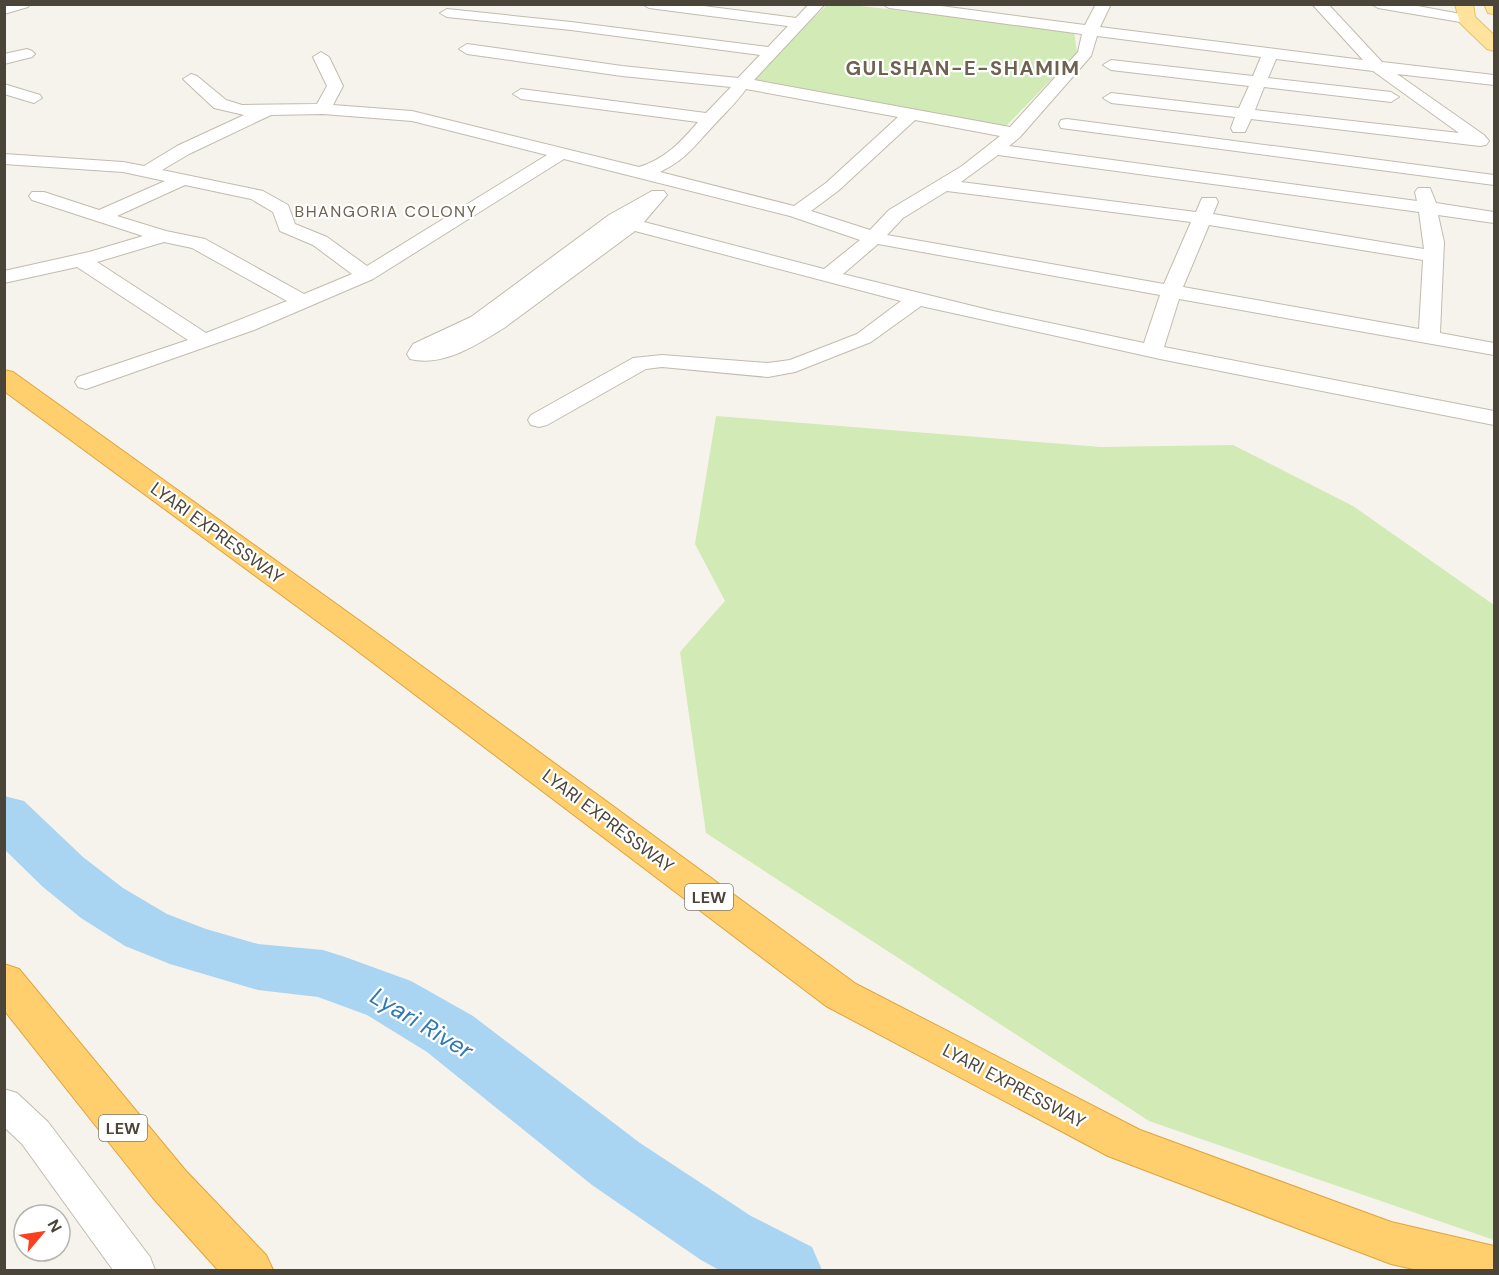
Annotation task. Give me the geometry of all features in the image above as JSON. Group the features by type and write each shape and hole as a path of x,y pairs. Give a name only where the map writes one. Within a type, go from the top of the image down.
{"highway":[{"name":"LYARI EXPRESSWAY","path":"4,378 359,636 841,995 1124,1143 1391,1243 1494,1267"},
{"name":"LEW","path":"4,980 169,1184 249,1270"}],"main road":[{"path":"1465,12 1494,45"}],"street":[{"path":"4,10 23,4"},
{"path":"649,4 692,7 800,23"},
{"path":"640,172 655,168 683,151 710,118 730,100 742,83 818,4"},
{"path":"828,276 874,238 896,214 968,170 1014,133 1086,53 1090,31 1104,4"},
{"path":"1319,4 1378,67 1396,91 1410,133 1421,172 1434,242 1429,337"},
{"path":"1378,4 1465,12"},
{"path":"894,5 986,11 1090,31 1494,80"},
{"path":"586,104 692,7"},
{"path":"447,13 468,10 569,19 657,39 772,52"},
{"path":"467,49 622,71 742,83 1014,133"},
{"path":"4,59 27,54"},
{"path":"1152,350 1171,292 1270,54"},
{"path":"321,57 335,86 323,109"},
{"path":"1111,65 1258,83 1396,91 1487,146"},
{"path":"191,80 220,104 241,110 323,109 412,116 797,212 874,238 1494,349"},
{"path":"4,89 34,98"},
{"path":"521,94 710,118"},
{"path":"1111,98 1410,133 1487,146"},
{"path":"148,171 183,150 269,109"},
{"path":"797,212 832,187 911,114"},
{"path":"1067,124 1494,180"},
{"path":"995,149 1494,217"},
{"path":"86,382 204,341 366,275 562,153"},
{"path":"4,159 123,167 257,195 281,209 287,227 320,241 366,275"},
{"path":"100,217 184,179"},
{"path":"944,185 1202,218 1432,256"},
{"path":"658,195 632,224 476,336 430,356 418,354 421,349 478,321 616,219 658,195"},
{"path":"38,196 163,236 198,243 303,302"},
{"path":"632,224 916,300 1494,418"},
{"path":"4,277 80,260 163,236"},
{"path":"80,260 204,341"},
{"path":"539,420 642,363 662,361 768,370 795,366 864,338 916,300"},
{"path":"4,1104 35,1133 136,1270"}],"green space":[{"path":"827,5 852,5 1074,31 1077,53 1005,127 747,81"},
{"path":"716,416 1101,447 1233,445 1353,506 1494,605 1494,1240 1149,1121 706,833 680,652 725,601 695,544"}],"waterway":[{"name":"Lyari River","path":"4,815 63,872 102,903 146,930 191,948 258,967 323,974 389,998 450,1034 616,1164 726,1238 786,1270"}],"district":[{"name":"GULSHAN-E-SHAMIM","path":"963,68"},
{"name":"BHANGORIA COLONY","path":"386,211"}]}
